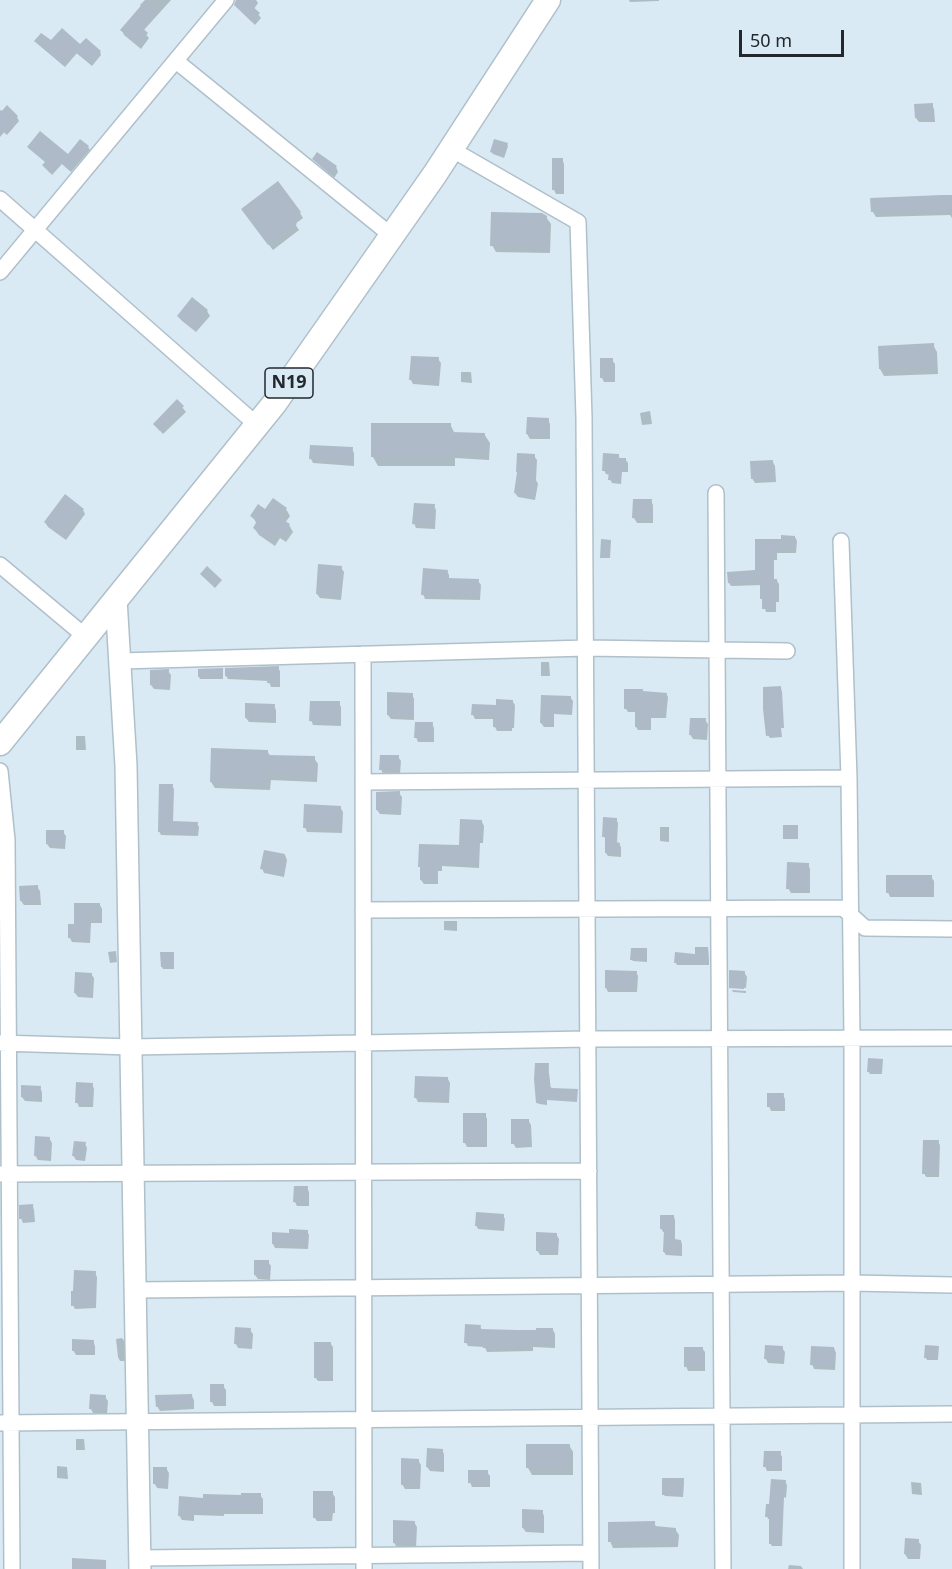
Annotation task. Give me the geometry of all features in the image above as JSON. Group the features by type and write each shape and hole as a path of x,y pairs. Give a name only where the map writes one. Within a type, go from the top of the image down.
{"main road":[{"name":"N19","path":"0,743 281,395 451,149 548,0"}],"street":[{"path":"0,272 226,0"},
{"path":"176,60 392,236"},
{"path":"451,149 578,222 584,418 591,1569"},
{"path":"0,200 257,425"},
{"path":"716,493 723,1569"},
{"path":"841,541 851,916 852,1569"},
{"path":"0,565 86,637"},
{"path":"116,599 126,766 140,1563 364,1562 591,1553"},
{"path":"120,661 586,648 787,651"},
{"path":"363,654 364,1562"},
{"path":"0,771 8,840 4,1043 6,1423 12,1569"},
{"path":"363,782 849,778"},
{"path":"363,910 843,908 865,928 952,929"},
{"path":"4,1043 131,1047 588,1039 952,1038"},
{"path":"5,1173 589,1171"},
{"path":"135,1290 952,1285"},
{"path":"6,1423 952,1414"}],"building":[{"path":"236,0 256,0 252,6 260,13 252,22 234,5"},
{"path":"145,1 156,10 141,27 148,33 138,45 120,30"},
{"path":"62,28 80,44 86,38 101,51 90,64 75,52 63,65 34,41 41,33 51,40"},
{"path":"933,103 933,117 915,118 914,104"},
{"path":"7,105 18,116 0,137 0,113"},
{"path":"40,131 68,154 80,139 89,146 69,170 60,162 50,173 42,165 45,162 27,147"},
{"path":"494,139 508,143 504,157 490,152"},
{"path":"317,152 337,166 331,174 312,159"},
{"path":"552,158 563,158 563,190 552,190"},
{"path":"278,181 301,212 293,218 297,224 268,245 241,209"},
{"path":"952,195 952,210 871,212 870,198"},
{"path":"491,212 542,213 547,216 547,247 490,246"},
{"path":"192,297 208,310 193,329 177,316"},
{"path":"934,343 935,367 879,369 878,346"},
{"path":"411,356 439,357 437,382 409,380"},
{"path":"600,358 613,358 613,378 600,378"},
{"path":"177,399 184,406 160,431 153,424"},
{"path":"527,417 549,418 548,435 526,434"},
{"path":"371,423 451,423 451,432 485,433 485,451 451,450 451,457 371,457"},
{"path":"310,445 353,447 352,462 309,459"},
{"path":"517,453 535,454 534,478 536,478 533,496 514,493"},
{"path":"603,453 619,454 619,458 626,458 626,469 621,469 620,481 608,480 609,471 602,471"},
{"path":"773,460 774,478 751,479 750,461"},
{"path":"65,494 84,509 63,537 44,522"},
{"path":"273,498 287,508 280,518 290,524 282,536 276,532 270,540 253,528 257,521 250,516 258,504 265,509"},
{"path":"633,499 652,499 651,519 632,518"},
{"path":"414,503 435,504 433,526 412,524"},
{"path":"781,535 795,536 795,550 775,550 773,579 777,579 777,599 775,599 775,609 762,609 760,581 728,583 727,572 755,570 755,539 781,539"},
{"path":"601,539 611,540 610,558 600,558"},
{"path":"318,564 342,566 340,596 316,594"},
{"path":"207,566 222,580 215,588 200,574"},
{"path":"423,568 448,570 447,578 479,579 478,596 421,595"},
{"path":"279,666 278,684 267,683 268,677 225,676 225,668"},
{"path":"223,668 223,678 198,677 198,669"},
{"path":"169,669 168,686 150,685 150,670"},
{"path":"781,686 783,725 780,726 781,734 766,736 763,687"},
{"path":"624,689 667,693 665,716 650,715 650,727 635,727 635,709 624,709"},
{"path":"387,692 413,693 412,716 387,715"},
{"path":"541,695 571,696 571,711 553,711 552,724 540,723"},
{"path":"496,699 513,700 511,728 493,727 493,716 471,715 472,704 496,705"},
{"path":"310,701 340,701 339,722 309,721"},
{"path":"245,703 275,704 274,719 245,718"},
{"path":"690,718 706,718 705,736 689,735"},
{"path":"415,722 433,722 432,738 414,738"},
{"path":"211,748 268,750 268,755 315,756 315,776 268,774 267,784 210,782"},
{"path":"380,755 399,755 399,770 379,770"},
{"path":"159,784 173,784 172,821 198,822 197,833 158,832"},
{"path":"400,791 399,811 376,810 376,792"},
{"path":"304,804 341,806 340,829 303,828"},
{"path":"603,817 617,818 616,842 620,843 619,854 605,853 605,837 602,837"},
{"path":"460,819 482,820 478,864 441,863 440,868 437,868 436,881 420,880 419,844 459,845"},
{"path":"783,825 798,825 798,839 783,839"},
{"path":"46,830 64,830 64,845 46,844"},
{"path":"264,850 285,854 282,873 260,869"},
{"path":"787,862 809,863 808,889 786,889"},
{"path":"886,875 932,875 932,893 886,893"},
{"path":"38,885 39,900 20,901 19,886"},
{"path":"74,903 100,903 100,919 89,919 89,939 68,938 68,924 74,924"},
{"path":"695,947 708,947 709,963 674,963 675,952 695,954"},
{"path":"631,948 647,948 647,961 630,960"},
{"path":"160,952 174,952 174,967 161,967"},
{"path":"605,970 637,971 635,989 605,988"},
{"path":"729,970 745,971 744,989 729,988"},
{"path":"75,972 92,973 91,994 74,993"},
{"path":"868,1058 883,1059 882,1073 867,1072"},
{"path":"535,1063 549,1063 550,1087 578,1089 577,1101 547,1099 547,1104 536,1103"},
{"path":"415,1076 448,1077 448,1099 414,1098"},
{"path":"76,1082 93,1083 92,1103 75,1103"},
{"path":"21,1085 41,1086 40,1098 21,1097"},
{"path":"767,1093 784,1093 783,1107 767,1107"},
{"path":"463,1113 486,1113 486,1143 463,1143"},
{"path":"511,1119 529,1119 530,1143 511,1144"},
{"path":"35,1136 50,1137 49,1157 34,1156"},
{"path":"923,1140 939,1140 937,1174 922,1174"},
{"path":"74,1141 86,1142 83,1157 72,1156"},
{"path":"294,1186 308,1186 307,1203 293,1202"},
{"path":"33,1204 34,1218 19,1219 19,1205"},
{"path":"476,1212 504,1214 503,1227 475,1226"},
{"path":"660,1215 674,1215 674,1239 681,1240 681,1253 663,1252 664,1229 660,1229"},
{"path":"289,1229 308,1230 307,1246 272,1244 272,1232 289,1233"},
{"path":"536,1232 557,1233 557,1251 536,1251"},
{"path":"254,1260 269,1260 269,1276 254,1275"},
{"path":"74,1270 96,1271 94,1305 71,1306"},
{"path":"465,1324 481,1325 480,1329 553,1328 553,1344 483,1348 483,1343 464,1343"},
{"path":"235,1327 251,1328 250,1345 234,1344"},
{"path":"72,1339 94,1340 93,1351 72,1351"},
{"path":"314,1342 331,1342 332,1378 314,1378"},
{"path":"765,1345 783,1346 782,1360 764,1359"},
{"path":"925,1345 939,1346 938,1359 924,1358"},
{"path":"811,1346 834,1347 834,1366 810,1365"},
{"path":"684,1347 703,1347 703,1366 684,1367"},
{"path":"210,1384 224,1384 224,1402 210,1402"},
{"path":"90,1394 106,1395 105,1410 89,1409"},
{"path":"192,1394 193,1405 156,1407 155,1395"},
{"path":"526,1444 570,1444 570,1468 526,1468"},
{"path":"427,1448 443,1449 442,1468 426,1467"},
{"path":"764,1451 781,1451 780,1467 763,1467"},
{"path":"401,1458 419,1459 418,1485 401,1485"},
{"path":"153,1467 167,1467 167,1485 153,1484"},
{"path":"468,1470 488,1470 488,1483 468,1483"},
{"path":"662,1478 684,1478 683,1495 662,1495"},
{"path":"771,1479 786,1480 785,1495 783,1495 781,1544 769,1544 769,1517 765,1517 766,1504 769,1504"},
{"path":"313,1491 333,1491 331,1517 313,1518"},
{"path":"241,1493 261,1493 261,1510 193,1511 192,1517 178,1516 179,1496 203,1498 203,1494 241,1495"},
{"path":"522,1509 543,1510 542,1529 522,1528"},
{"path":"393,1520 415,1521 414,1544 393,1543"},
{"path":"655,1521 655,1526 676,1528 675,1541 608,1542 608,1522"},
{"path":"905,1538 919,1539 918,1555 904,1554"},
{"path":"72,1558 106,1560 106,1569 72,1569"}]}
